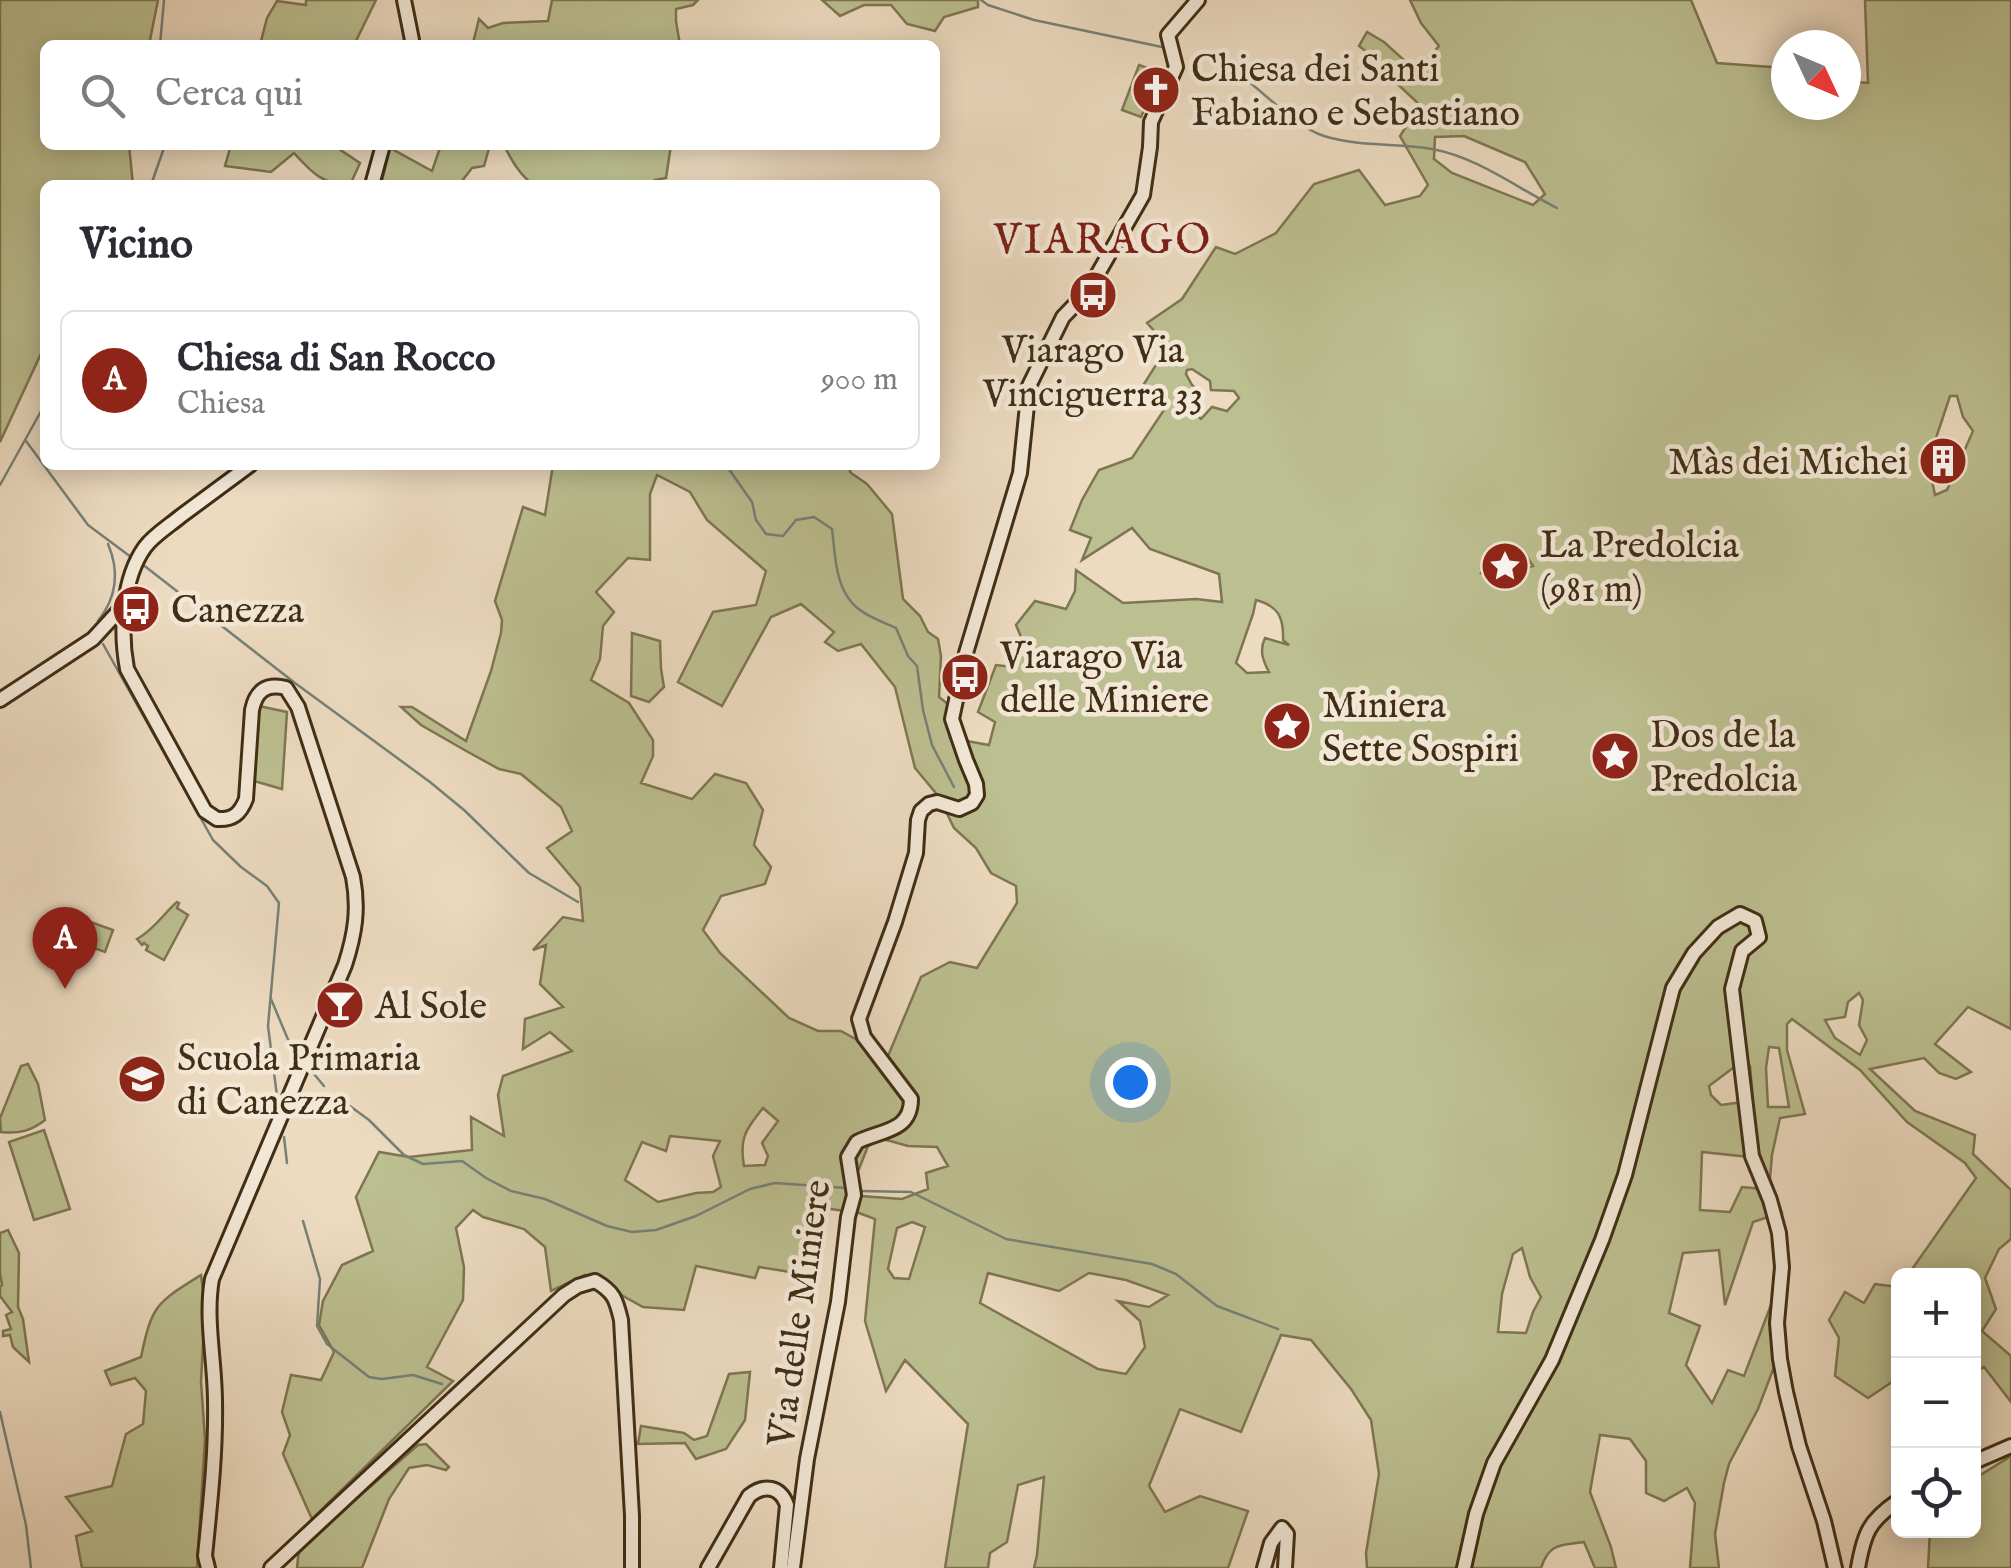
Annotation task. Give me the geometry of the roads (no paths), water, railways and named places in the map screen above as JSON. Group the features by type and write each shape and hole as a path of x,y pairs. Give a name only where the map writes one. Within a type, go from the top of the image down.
{"street":[{"path":"404,0 412,40"},
{"name":"Via delle Miniere","path":"793,1568 807,1460 838,1302 854,1194 848,1157 857,1142 906,1121 911,1109 912,1099 864,1037 859,1018 916,853 921,811 936,802 959,810 972,804 977,795 952,719 966,653 1020,472 1029,386 1062,317 1088,291 1143,195 1150,122 1176,67 1168,36 1198,0"},
{"path":"373,180 382,150"},
{"path":"208,1568 205,1556 216,1442 208,1296 212,1278 345,965 358,902 298,707 286,688 269,686 255,698 246,799 234,817 217,819 205,811 127,668 122,646 126,603 147,543 243,470"},
{"path":"0,700 93,639 126,603"},
{"path":"105,628 123,635"},
{"path":"1464,1568 1476,1514 1494,1464 1552,1360 1602,1240 1625,1175 1673,988 1694,952 1718,927 1740,914 1755,922 1759,937 1742,952 1732,990 1752,1156 1778,1233 1782,1267 1780,1359 1799,1446 1835,1568"},
{"path":"272,1568 564,1295 595,1281 608,1288 616,1299 621,1320 632,1568"},
{"path":"1981,1459 2011,1446"},
{"path":"708,1568 749,1496 768,1487 778,1490 787,1505 781,1568"},
{"path":"1858,1568 1865,1534 1872,1522 1891,1507"},
{"path":"1264,1568 1271,1543 1282,1528 1287,1534 1285,1568"}],"waterway":[{"path":"160,40 164,0"},
{"path":"981,0 1034,20 1162,47"},
{"path":"1231,68 1289,115 1324,136 1449,153 1557,208"},
{"path":"153,180 163,150"},
{"path":"0,485 40,413"},
{"path":"26,441 40,460"},
{"path":"47,470 88,525 131,557"},
{"path":"730,470 752,502 756,520 766,534 783,536 796,520 814,517 832,529 844,591 864,613 896,628 908,656 917,666 932,745 954,787"},
{"path":"98,621 115,584 108,544"},
{"path":"142,564 430,782 529,873 578,902"},
{"path":"103,644 213,840 267,886 279,903 268,1026 277,1096"},
{"path":"271,999 298,1056"},
{"path":"309,1068 324,1086"},
{"path":"343,1101 369,1120 404,1155 423,1164 462,1161 511,1191 545,1199 607,1226 632,1232 656,1230 696,1216 750,1189 775,1183 846,1188"},
{"path":"284,1137 287,1163"},
{"path":"862,1191 911,1192 1006,1239 1152,1264 1176,1274 1217,1306 1278,1329"},
{"path":"303,1221 320,1279 317,1326 327,1344 369,1377 413,1375 442,1384"},
{"path":"0,1412 26,1525 31,1568"}],"place":[{"name":"Chiesa dei Santi Fabiano e Sebastiano","path":"1156,90"},
{"name":"Viarago Via Vinciguerra 33","path":"1093,295"},
{"name":"Màs dei Michei","path":"1943,461"},
{"name":"La Predolcia (981 m)","path":"1505,566"},
{"name":"Canezza","path":"136,609"},
{"name":"Viarago Via delle Miniere","path":"965,677"},
{"name":"Miniera Sette Sospiri","path":"1287,726"},
{"name":"Dos de la Predolcia","path":"1615,756"},
{"name":"Chiesa di San Rocco","path":"65,989"},
{"name":"Al Sole","path":"340,1005"},
{"name":"Scuola Primaria di Canezza","path":"142,1079"}],"district":[{"name":"VIARAGO","path":"1103,238"}]}
